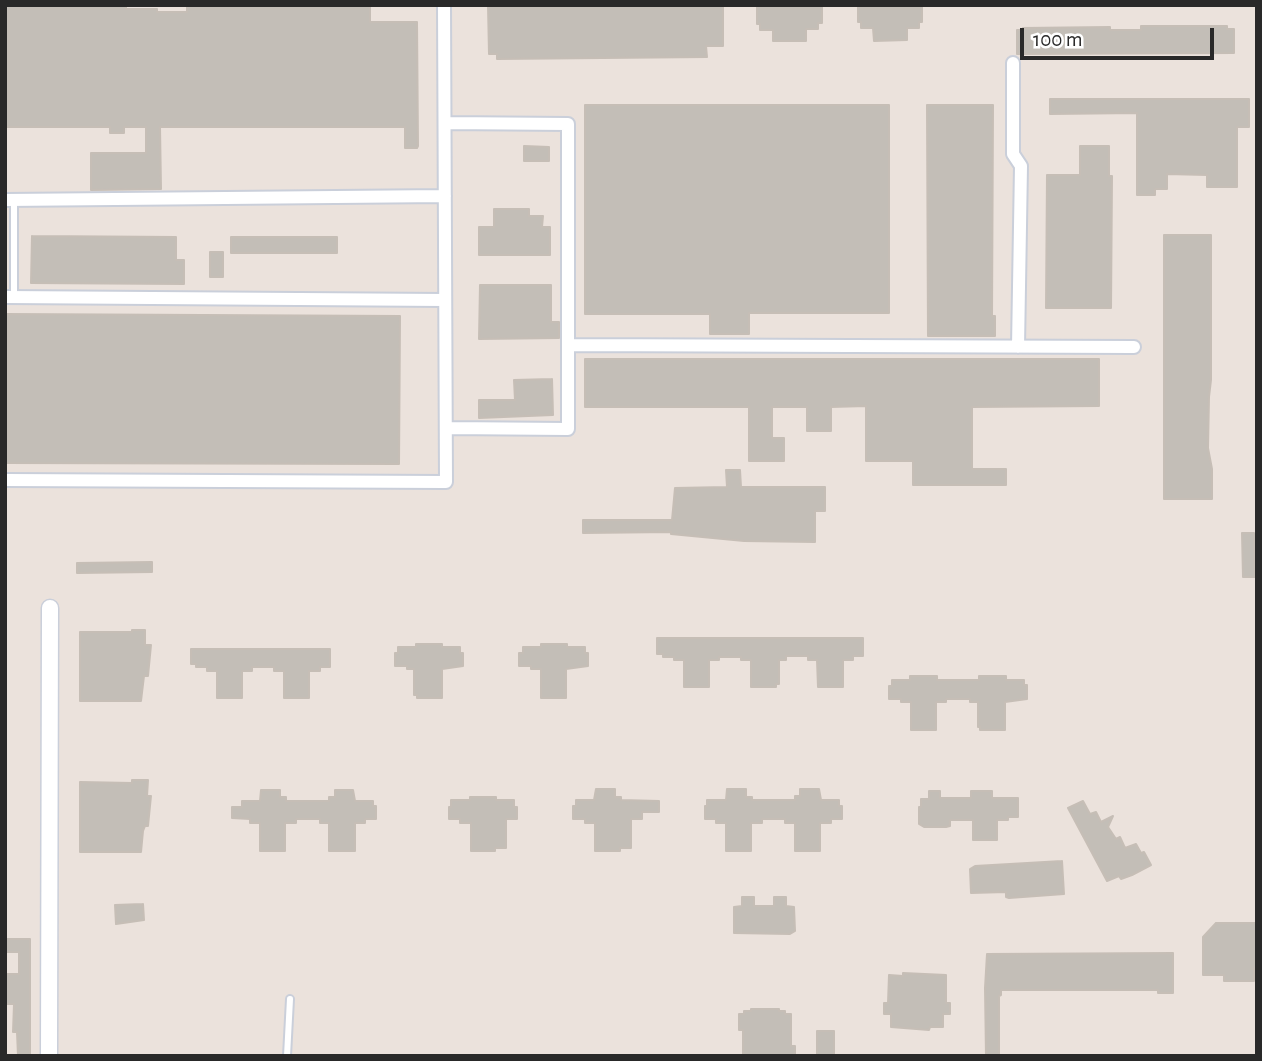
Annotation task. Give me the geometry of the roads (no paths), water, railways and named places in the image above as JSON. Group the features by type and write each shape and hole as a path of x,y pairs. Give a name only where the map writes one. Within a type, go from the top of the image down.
{"street":[{"path":"5,480 446,482 444,5"},
{"path":"1013,63 1013,154 1021,166 1018,347"},
{"path":"445,123 568,124 568,429 446,428"},
{"path":"9,200 445,196"},
{"path":"9,297 445,300"},
{"path":"568,345 1133,348"},
{"path":"49,1056 50,608"}],"lane":[{"path":"9,200 9,297"},
{"path":"287,1056 290,999"}]}
